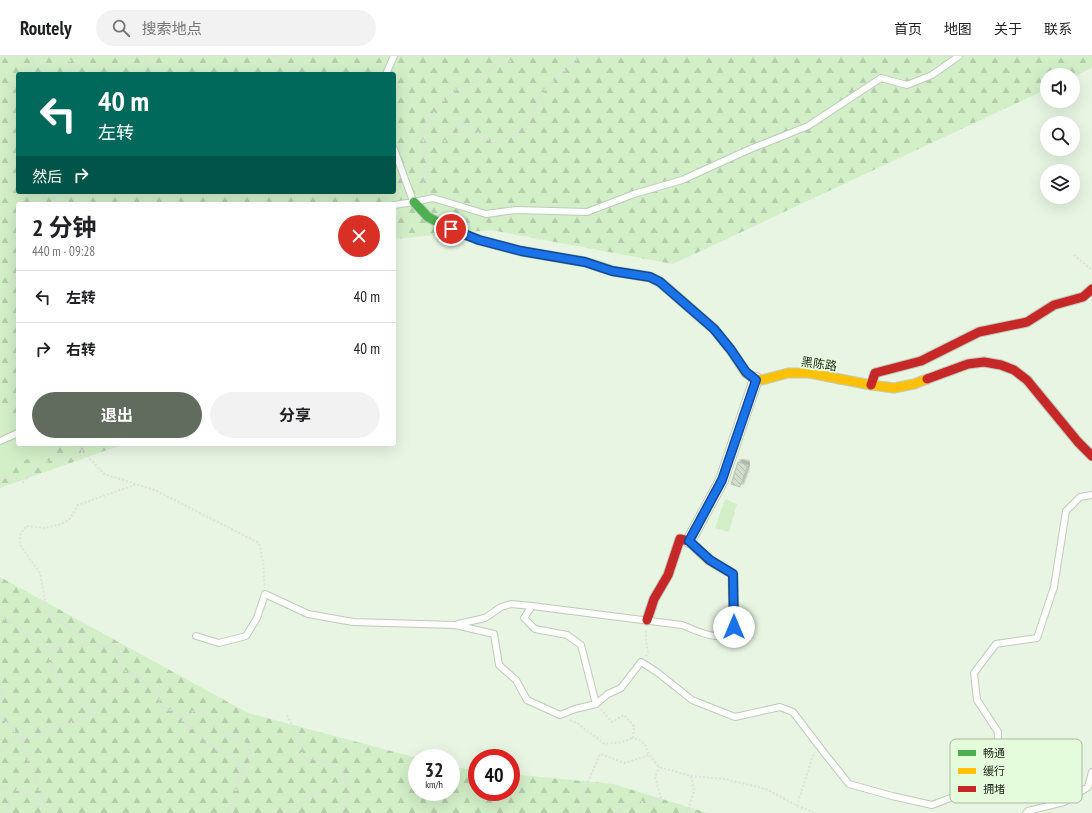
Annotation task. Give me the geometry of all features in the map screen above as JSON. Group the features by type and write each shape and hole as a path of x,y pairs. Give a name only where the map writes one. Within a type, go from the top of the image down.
{"street":[{"path":"414,202 428,217 451,229 479,240 521,251 585,262 612,271 650,277 660,282 714,329 746,372 756,380 722,480 689,541"},
{"path":"871,385 875,373 921,361 979,332 1026,322 1054,304 1083,297 1092,289"},
{"name":"黑陈路","path":"756,380 762,380 788,373 809,373 894,388 914,384 968,364 984,362 1000,365 1014,370 1027,380 1078,442 1092,456"},
{"path":"647,620 654,598 668,575 680,539 689,541 710,560 733,574 734,627"}],"lane":[{"path":"387,72 394,56"},
{"path":"396,205 433,198 486,214 516,210 587,212 634,194 682,180 748,150 808,126 881,78 907,85 932,75 959,56"},
{"path":"396,154 414,202"},
{"path":"0,441 16,434"},
{"path":"998,739 998,732 976,700 974,673 996,644 1037,638 1054,587 1066,511 1080,497 1092,495"},
{"path":"196,636 219,643 246,636 257,618 265,594 308,614 353,622 455,625 494,634 499,665 516,680 527,700 560,715 575,709 596,704 608,694 621,688 642,662 692,700 735,717 780,708 793,712 849,784 932,805 950,798"},
{"path":"455,625 485,618 501,607 511,604 682,624 705,634 718,637 734,627"},
{"path":"532,606 524,618 535,629 567,635 581,645 596,704"},
{"path":"1082,791 1088,787 1092,772"},
{"path":"1026,813 1028,811 1060,803"}],"path":[{"path":"32,56 35,72"},
{"path":"71,56 70,61 72,72"},
{"path":"141,72 145,66 147,56"},
{"path":"272,56 280,59 293,72"},
{"path":"414,202 428,173 421,131 426,121 435,112 440,103 451,95 458,87 470,84 486,74 494,65 509,63 514,56"},
{"path":"423,141 438,146 460,131 463,123 494,143 514,136 529,119 543,91 575,61 578,56"},
{"path":"1074,255 1092,270"},
{"path":"0,297 16,275"},
{"path":"78,446 104,474 156,490 259,544 263,562 265,594"},
{"path":"0,479 10,476 23,482 38,466 53,459 84,452"},
{"path":"80,645 81,635 46,613 46,604 40,573 20,545 20,535 26,526 45,528 61,524 69,520 78,505 137,484"},
{"path":"0,616 50,650 80,645 116,646 120,652 120,669 131,673 161,694"},
{"path":"642,662 648,653 646,641"},
{"path":"50,650 50,666 56,676 91,714"},
{"path":"0,752 8,742 20,736 36,737 48,727 70,723 91,714 123,689 131,673"},
{"path":"166,675 165,685 158,706 169,709 222,754 235,757 241,771"},
{"path":"0,682 2,692 0,696"},
{"path":"596,704 612,722 624,715 634,726 633,738"},
{"path":"178,717 188,717 194,710 206,715 228,736 245,743 251,755 249,765 241,771 228,813"},
{"path":"287,715 298,738 303,758 322,760 344,772 349,792 341,813"},
{"path":"560,715 605,744 622,742 633,738 638,739 645,744 649,755 659,767 691,776 724,780 766,790 796,806 814,813"},
{"path":"0,716 20,736 45,806"},
{"path":"796,806 817,744"},
{"path":"580,813 582,797 600,754 625,762 649,755"},
{"path":"616,813 625,806 661,798 655,777 659,767"},
{"path":"687,813 694,791 691,776"},
{"path":"288,813 325,787 346,779"},
{"path":"0,788 14,789 28,794 52,813"},
{"path":"9,788 9,813"}],"green space":[{"path":"0,56 1092,56 1092,68 1080,74 1080,68 1040,68 1040,92 673,264 491,230 396,239 396,202 16,202 16,446 118,446 0,488"},
{"path":"0,404 6,407 16,417 16,446 45,446 49,450 0,471"},
{"path":"725,499 737,504 729,532 715,528"},
{"path":"0,577 248,713 408,756 408,801 460,801 460,768 468,769 468,801 520,801 520,775 613,784 708,813 0,813"}],"building":[{"path":"738,462 748,465 740,487 731,484"}],"traffic: fast":[{"path":"414,202 428,217 451,229 479,240 521,251 585,262 613,271 638,275"}],"traffic: slow":[{"path":"638,275 650,277 660,282 714,329 731,350 746,373 756,379 762,380 788,373 809,373 894,388 914,384 927,379"}],"traffic: jam":[{"path":"871,385 875,373 921,361 979,332 1027,322 1054,305 1083,297 1092,289"},
{"path":"927,379 968,364 984,362 1001,365 1014,370 1027,380 1078,442 1092,456"},
{"path":"647,620 654,599 668,575 680,539 689,541 709,560 733,574 734,627"}],"route":[{"path":"451,229 479,240 521,251 585,262 612,271 650,277 670,289 714,329 746,372 756,380 722,480 689,541 710,560 733,574 734,627"}]}
